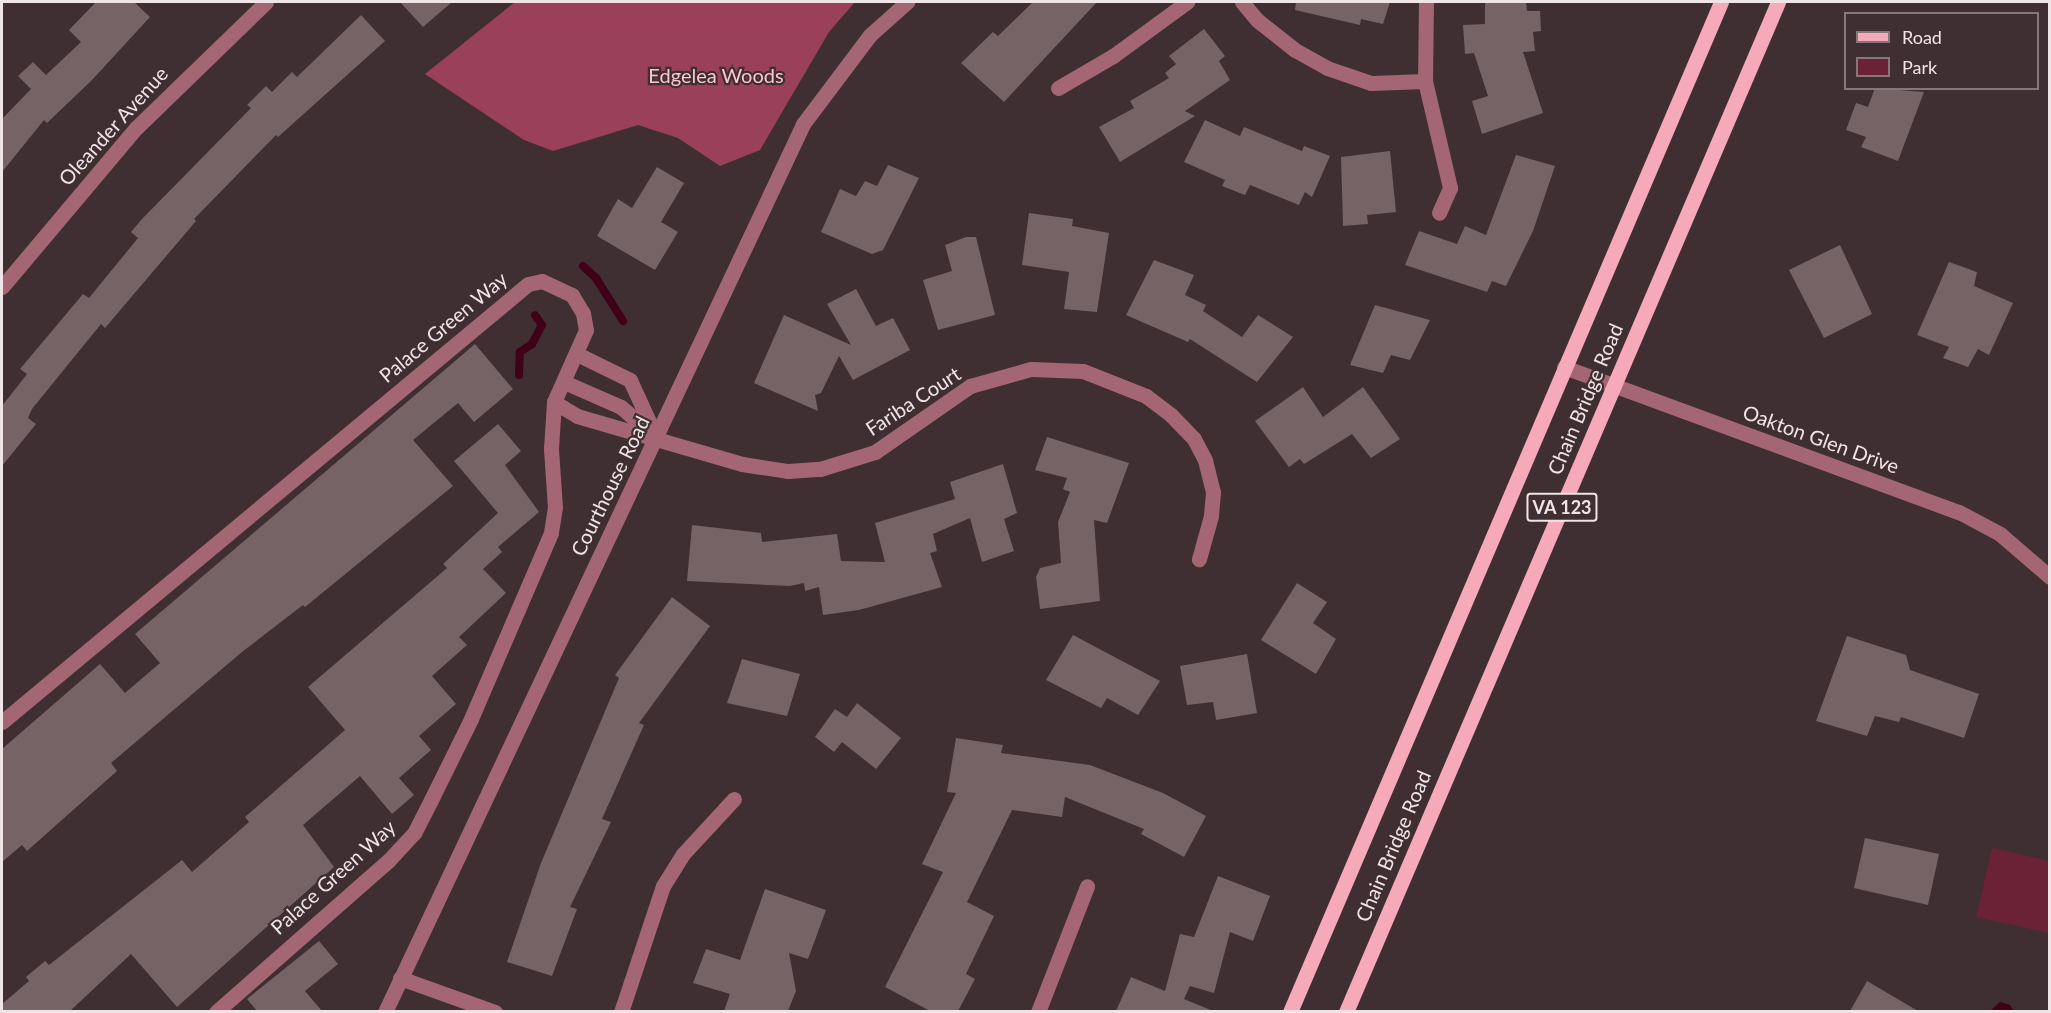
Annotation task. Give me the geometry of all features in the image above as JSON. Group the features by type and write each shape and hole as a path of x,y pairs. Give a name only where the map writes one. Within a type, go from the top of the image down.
{"main road":[{"name":"Chain Bridge Road","path":"1290,1011 1722,2"},
{"name":"Chain Bridge Road","path":"1346,1011 1778,2"}],"street":[{"name":"Oleander Avenue","path":"2,287 136,128 266,2"},
{"name":"Courthouse Road","path":"385,1011 804,124 870,35 907,2"},
{"path":"1058,88 1113,56 1187,2"},
{"path":"1242,2 1257,20 1295,50 1327,68 1371,83 1425,81"},
{"path":"1426,2 1425,81 1450,188 1439,213"},
{"name":"Palace Green Way","path":"2,722 528,284 542,281 572,295 583,313 586,330 554,402 551,449 555,507 551,533 471,719 414,833 389,860 216,1011"},
{"path":"577,354 630,380 657,439"},
{"name":"Oakton Glen Drive","path":"1564,368 1959,512 2000,534 2049,577"},
{"name":"Fariba Court","path":"554,402 577,416 760,468 820,469 875,452 948,399 980,383 1031,369 1083,371 1146,396 1171,415 1194,439 1205,460 1212,492 1211,516 1199,560"},
{"path":"564,382 621,407 657,439"},
{"path":"621,1011 663,886 683,854 735,799"},
{"path":"1038,1011 1087,885"},
{"path":"400,978 495,1011"}],"green space":[{"name":"Edgelea Woods","path":"515,2 855,2 829,32 760,150 720,166 678,138 638,125 553,151 524,140 425,74"},
{"path":"1992,848 2049,861 2049,933 1976,917"}],"shaded area":[{"path":"2000,1002 2010,1005 2014,1011 1990,1011"}],"building":[{"path":"96,2 134,2 150,17 92,80 47,123 44,120 2,172 2,119 31,89 18,76 33,62 46,75 81,42 69,30"},
{"path":"400,2 452,2 423,27"},
{"path":"1033,2 1097,2 1004,102 961,63 993,32 998,36"},
{"path":"1296,2 1390,2 1383,24 1361,19 1360,25 1295,10"},
{"path":"1485,2 1526,2 1527,11 1540,11 1541,31 1533,32 1535,51 1523,52 1543,113 1482,134 1472,101 1488,96 1474,53 1465,54 1463,25 1485,24"},
{"path":"361,15 385,41 278,137 276,135 194,219 196,221 105,328 101,324 32,409 28,418 36,424 2,466 2,406 27,374 20,369 83,294 89,298 138,238 131,232 251,108 247,105 266,86 272,92 292,72 297,77"},
{"path":"1204,29 1225,56 1219,61 1230,80 1185,111 1195,116 1120,162 1099,127 1134,108 1130,101 1169,78 1165,73 1176,64 1169,56"},
{"path":"1874,90 1924,92 1898,161 1861,147 1866,137 1846,130 1856,103 1868,107"},
{"path":"1205,120 1240,136 1244,127 1302,151 1304,146 1330,156 1312,197 1305,192 1299,205 1250,185 1245,195 1222,186 1225,180 1184,162"},
{"path":"1390,151 1396,212 1367,215 1368,224 1343,226 1341,157"},
{"path":"1516,155 1555,166 1533,231 1506,286 1492,281 1487,292 1405,265 1419,231 1457,244 1465,226 1486,235"},
{"path":"888,165 919,178 883,250 872,254 821,232 840,189 856,196 865,181 877,186"},
{"path":"657,167 684,183 661,222 678,232 655,270 597,236 618,199 632,208"},
{"path":"1029,213 1073,219 1072,226 1109,233 1097,312 1064,309 1069,272 1022,265"},
{"path":"966,237 976,237 995,315 938,330 923,280 952,271 945,245"},
{"path":"1840,245 1872,314 1824,338 1789,270"},
{"path":"1154,260 1194,275 1185,295 1206,305 1203,311 1242,337 1258,315 1293,337 1257,382 1190,339 1188,342 1126,315"},
{"path":"1949,262 1977,272 1974,286 2013,303 1989,355 1978,349 1968,367 1943,358 1949,347 1917,335"},
{"path":"856,289 876,326 893,318 910,350 853,380 839,356 821,393 815,395 818,411 754,383 784,315 851,345 827,304"},
{"path":"1375,305 1430,320 1410,360 1391,355 1383,373 1350,365"},
{"path":"475,344 513,389 474,422 458,403 413,440 453,486 305,607 303,605 242,652 111,763 117,771 27,851 22,845 2,862 2,749 100,664 125,693 160,663 135,634"},
{"path":"1303,387 1323,417 1363,387 1400,439 1371,458 1352,434 1304,464 1300,459 1289,467 1255,421"},
{"path":"498,424 521,451 505,465 539,512 498,547 502,552 483,569 506,593 459,637 467,645 432,676 456,704 419,736 431,750 399,778 414,795 392,814 360,776 303,825 334,867 177,1007 131,954 70,1011 2,1011 2,1004 29,981 26,977 45,961 49,965 182,860 192,872 249,822 245,817 345,730 308,687 447,568 443,564 498,513 454,461"},
{"path":"1047,437 1129,463 1107,523 1094,520 1100,601 1040,609 1036,577 1040,568 1061,563 1058,522 1070,492 1063,489 1067,478 1035,470"},
{"path":"1003,464 1017,513 1004,519 1014,551 982,562 970,518 933,534 937,551 930,553 942,587 859,610 823,615 819,587 805,591 804,583 790,586 687,581 692,525 761,533 762,542 837,534 841,561 885,562 875,523 955,499 950,482"},
{"path":"1297,583 1327,602 1313,623 1336,639 1316,674 1261,640"},
{"path":"672,597 710,626 639,723 644,725 602,819 611,822 570,907 577,909 552,976 507,962 541,863 619,678 615,675"},
{"path":"1073,635 1160,681 1138,715 1107,698 1101,708 1046,680"},
{"path":"1847,636 1906,655 1910,670 1979,694 1964,738 1901,717 1899,722 1875,716 1867,736 1816,721"},
{"path":"1247,654 1257,713 1216,720 1213,702 1187,705 1180,666"},
{"path":"742,659 800,674 787,716 727,703"},
{"path":"857,703 901,738 876,769 842,742 834,752 815,737 835,709 847,717"},
{"path":"956,738 1003,745 1001,753 1090,765 1163,793 1206,816 1184,857 1141,834 1144,829 1065,797 1062,817 1012,810 967,902 994,916 966,974 975,979 958,1011 930,1011 885,987 943,872 922,864 956,793 947,792"},
{"path":"1865,838 1939,854 1928,905 1854,888"},
{"path":"1218,876 1270,896 1253,941 1230,932 1214,993 1190,986 1184,999 1213,1011 1116,1011 1131,977 1165,991 1180,934 1194,937"},
{"path":"765,889 826,910 808,959 789,953 796,991 788,1011 724,1011 730,994 693,983 706,949 740,960"},
{"path":"319,941 338,964 305,991 322,1011 257,1011 247,999"},
{"path":"1867,981 1918,1011 1850,1011"}],"waterway":[{"path":"583,266 596,278 623,321"},
{"path":"519,375 520,352 532,344 542,325 535,315"}]}
